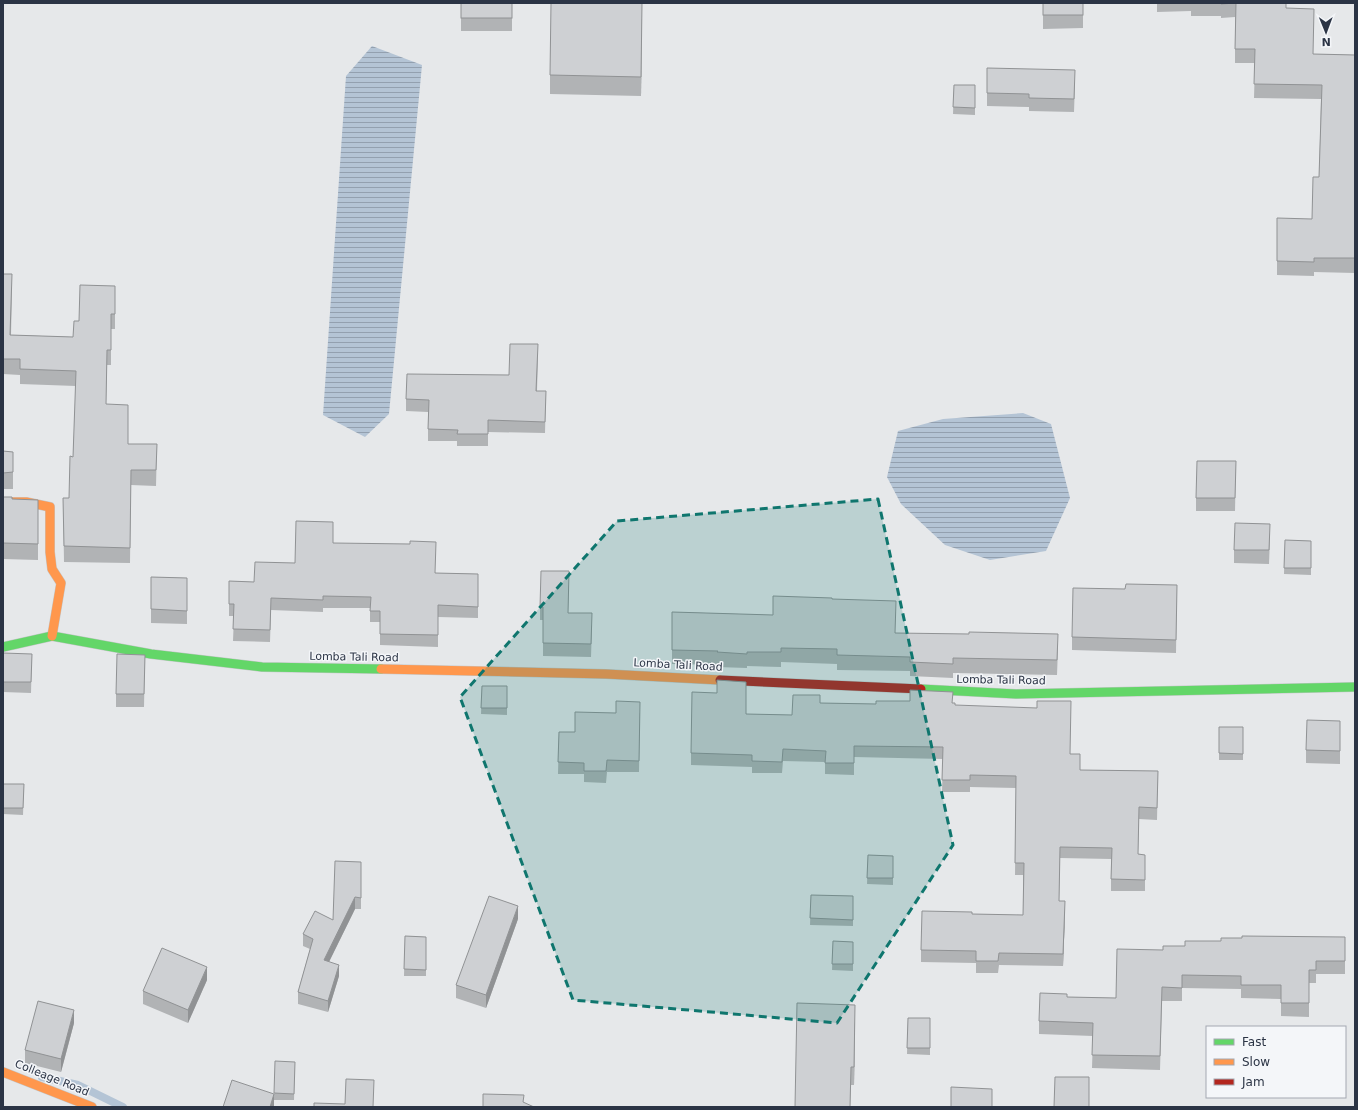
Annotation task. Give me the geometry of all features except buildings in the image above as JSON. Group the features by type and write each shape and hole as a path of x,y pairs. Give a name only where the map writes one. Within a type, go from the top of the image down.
{"street":[{"path":"3,502 34,502 50,508 50,552 52,569 62,583 52,636"},
{"name":"Lomba Tali Road","path":"3,647 52,636 151,654 262,667 606,674 1016,694 1355,687"},
{"name":"Colleage Road","path":"3,1072 92,1107"}],"highlighted area":[{"path":"878,499 953,845 837,1023 573,1000 460,697 617,521"}],"water":[{"path":"372,46 422,65 389,414 365,437 323,415 346,76"},
{"path":"1023,413 1051,424 1070,498 1046,551 990,560 945,545 901,504 887,477 898,431 943,419"}],"waterway":[{"path":"42,1077 78,1085 123,1107"}],"traffic: fast":[{"path":"3,647 52,636 151,654 262,667 381,669"},
{"path":"921,689 1016,694 1355,687"}],"traffic: slow":[{"path":"3,502 26,502 50,507 50,552 52,569 61,583 52,636"},
{"path":"381,669 606,674 720,680"},
{"path":"3,1072 92,1107"}],"traffic: jam":[{"path":"720,680 921,689"}]}
